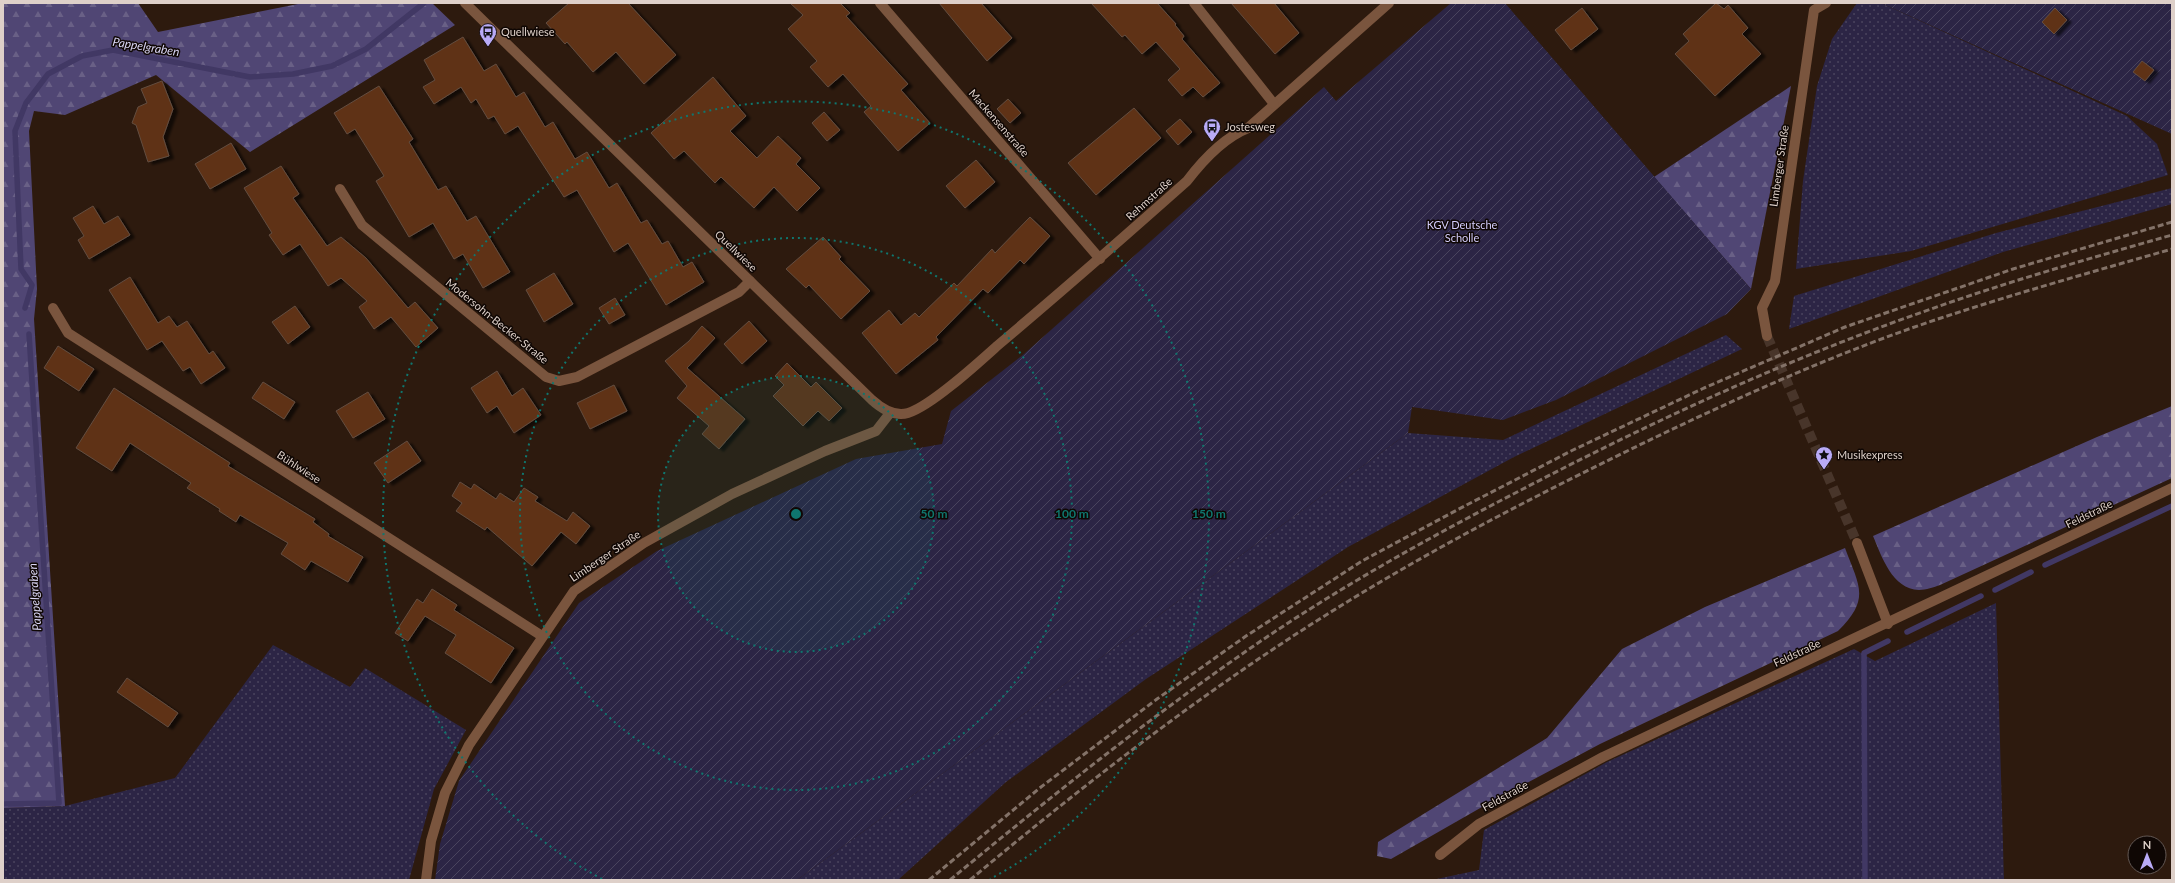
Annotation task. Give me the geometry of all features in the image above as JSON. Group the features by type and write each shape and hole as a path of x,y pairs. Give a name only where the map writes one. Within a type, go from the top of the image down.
{"street":[{"name":"Quellwiese","path":"465,3 872,400 890,413"},
{"name":"Mackensenstraße","path":"880,3 1100,259"},
{"path":"1194,3 1274,104"},
{"name":"Rehmstraße","path":"890,413 906,413 920,408 969,370 1100,259 1186,181 1200,164 1217,148 1234,134 1248,128 1389,3"},
{"name":"Limberger Straße","path":"1768,336 1762,308 1775,281 1812,6 1826,3"},
{"name":"Modersohn-Becker-Straße","path":"340,189 362,225 546,377 559,381 577,377 739,292 750,281"},
{"name":"Bühlwiese","path":"53,308 68,333 542,636"},
{"name":"Limberger Straße","path":"426,880 431,841 445,793 470,746 542,636 574,591 644,543 732,494 825,451 876,431 890,413"},
{"name":"Feldstraße","path":"1440,855 1479,824 1603,756 1888,624 2172,488"},
{"path":"1857,543 1888,624"}],"green space":[{"path":"3,3 138,3 158,32 303,3 432,3 455,25 250,152 156,75 65,115 34,111 29,131 37,289 34,319 65,806 3,808"},
{"name":"KGV Deutsche Scholle","path":"1451,3 1505,3 1751,289 1727,314 1556,400 1503,420 1412,407 1408,433 797,880 435,880 440,844 459,781 579,603 657,551 856,459 942,444 951,411 1024,354 1324,87 1336,101"},
{"path":"1857,3 1881,3 2127,116 2157,144 2168,175 1911,251 1796,269 1803,181 1817,86 1832,39"},
{"path":"1881,3 2172,3 2172,134"},
{"path":"1791,86 1751,289 1654,177"},
{"path":"2172,188 2172,204 2003,252 1789,329 1794,296 1996,233"},
{"path":"1726,335 1742,349 1514,457 1348,547 1146,679 1006,782 898,880 797,880 1408,433 1503,440"},
{"path":"2172,406 2172,478 1940,585 1924,590 1910,588 1902,584 1895,578 1884,562 1873,536 2097,437"},
{"path":"1845,548 1858,583 1859,592 1855,610 1838,631 1600,744 1482,807 1391,859 1377,856 1378,842 1547,738 1622,649 1705,607"},
{"path":"1996,603 2004,880 1432,880 1479,870 1484,830 1607,762 1854,649 1875,661"},
{"path":"273,645 350,687 365,668 466,730 434,789 409,880 3,880 3,808 65,806 175,778"}],"building":[{"path":"569,3 628,3 676,55 644,84 616,52 593,72 567,42 565,44 546,23"},
{"path":"790,3 840,3 850,13 846,16 908,84 901,90 930,123 898,151 864,112 871,106 843,74 828,87 810,67 817,61 788,29 803,15"},
{"path":"939,3 981,3 1012,38 987,61"},
{"path":"1091,3 1157,3 1176,24 1175,25 1184,36 1182,39 1220,83 1203,97 1193,87 1182,96 1168,80 1180,69 1156,42 1142,54 1125,35 1122,37"},
{"path":"1231,3 1274,3 1299,33 1275,54"},
{"path":"1716,3 1724,9 1728,5 1748,28 1742,34 1761,54 1715,96 1675,54 1689,41 1683,34"},
{"path":"1582,8 1598,29 1571,50 1555,30"},
{"path":"2055,8 2067,20 2054,34 2042,22"},
{"path":"463,37 484,71 496,64 516,97 524,92 545,127 553,122 575,159 587,152 609,188 617,183 641,223 647,220 662,244 668,241 683,267 692,262 704,282 666,305 628,243 614,252 577,190 564,197 518,126 505,134 494,116 488,119 476,99 471,103 461,87 434,104 423,87 435,80 424,60"},
{"path":"2142,61 2154,70 2145,81 2133,72"},
{"path":"713,77 746,116 730,131 757,158 778,136 801,158 796,164 820,188 797,211 774,187 754,208 721,177 715,183 684,151 674,159 651,133"},
{"path":"162,81 173,109 163,137 169,156 148,162 136,125 132,123 138,107 147,103 141,89"},
{"path":"379,86 413,139 409,142 438,190 446,186 467,221 476,216 510,272 483,288 463,254 454,259 433,223 409,237 376,181 384,176 355,129 347,134 334,113"},
{"path":"1008,99 1021,113 1010,123 997,109"},
{"path":"1134,108 1161,138 1096,195 1068,163"},
{"path":"824,112 840,130 827,141 812,123"},
{"path":"1180,119 1192,132 1178,145 1166,131"},
{"path":"231,143 246,169 210,189 195,164"},
{"path":"976,160 995,182 965,208 946,186"},
{"path":"281,166 299,194 293,198 327,246 341,237 366,258 408,308 415,302 438,328 416,347 391,317 374,329 359,307 367,301 341,278 328,286 300,244 283,255 269,235 272,233 244,188"},
{"path":"93,206 104,224 118,216 130,235 89,259 78,240 84,236 73,218"},
{"path":"1030,217 1050,236 1024,264 1020,260 988,293 983,289 936,337 938,340 896,374 862,333 889,310 901,325 915,313 919,317 954,283 957,286 992,249 995,253"},
{"path":"823,237 841,257 839,259 870,291 841,319 809,285 806,288 786,269"},
{"path":"554,273 573,304 544,322 526,290"},
{"path":"130,277 158,323 169,316 177,327 187,321 209,354 213,351 225,368 201,384 190,367 183,371 162,341 147,350 109,290"},
{"path":"615,298 625,315 609,324 599,308"},
{"path":"295,306 310,327 288,344 272,322"},
{"path":"749,321 767,341 742,364 724,344"},
{"path":"702,326 715,338 687,368 745,419 719,449 702,434 709,426 677,398 687,386 665,361 689,341"},
{"path":"58,346 94,369 79,391 44,368"},
{"path":"787,363 811,387 816,382 842,408 829,421 818,411 803,426 773,396 784,385 775,376"},
{"path":"497,371 512,396 523,388 541,415 514,433 497,406 487,413 471,388"},
{"path":"263,382 295,402 284,419 252,398"},
{"path":"614,385 627,411 590,429 577,403"},
{"path":"114,388 230,463 228,466 315,519 313,522 329,534 328,536 363,557 348,582 311,561 305,570 281,554 288,543 240,515 236,522 219,511 220,509 187,488 191,483 130,443 112,471 76,448"},
{"path":"368,392 385,419 353,438 336,411"},
{"path":"407,441 421,461 388,483 374,463"},
{"path":"460,482 471,489 474,484 496,499 500,493 514,502 524,488 538,497 535,501 567,521 573,512 590,526 576,544 561,532 532,566 487,527 485,530 456,511 462,503 452,496"},
{"path":"432,589 457,605 454,610 514,648 491,683 445,653 456,635 425,616 408,641 395,633 417,599 423,603"},
{"path":"127,678 178,713 168,727 117,692"}],"waterway":[{"name":"Pappelgraben","path":"25,308 32,285 21,269 15,131 26,103 48,74 82,56 113,50 250,77 293,74 332,66 366,49 424,3"},
{"name":"Pappelgraben","path":"3,804 59,803 29,334"},
{"path":"2045,565 2172,506"},
{"path":"1995,590 2031,572"},
{"path":"1907,632 1981,596"},
{"path":"1865,880 1864,653 1888,641"}],"tunnel":[{"path":"1767,336 1857,543"}],"railway":[{"path":"929,880 1041,787 1157,699 1246,636 1362,561 1457,510 1573,450 1704,388 1845,327 2013,269 2172,222"},
{"path":"950,880 1100,759 1255,645 1320,603 1419,544 1487,508 1571,464 1672,415 1826,348 1931,309 1991,289 2172,235"},
{"path":"970,880 1119,760 1221,685 1327,614 1382,581 1517,506 1726,404 1832,358 1941,318 2056,282 2172,249"}],"place":[{"name":"Quellwiese","path":"488,47"},
{"name":"Jostesweg","path":"1212,142"},
{"name":"Musikexpress","path":"1824,470"}]}
